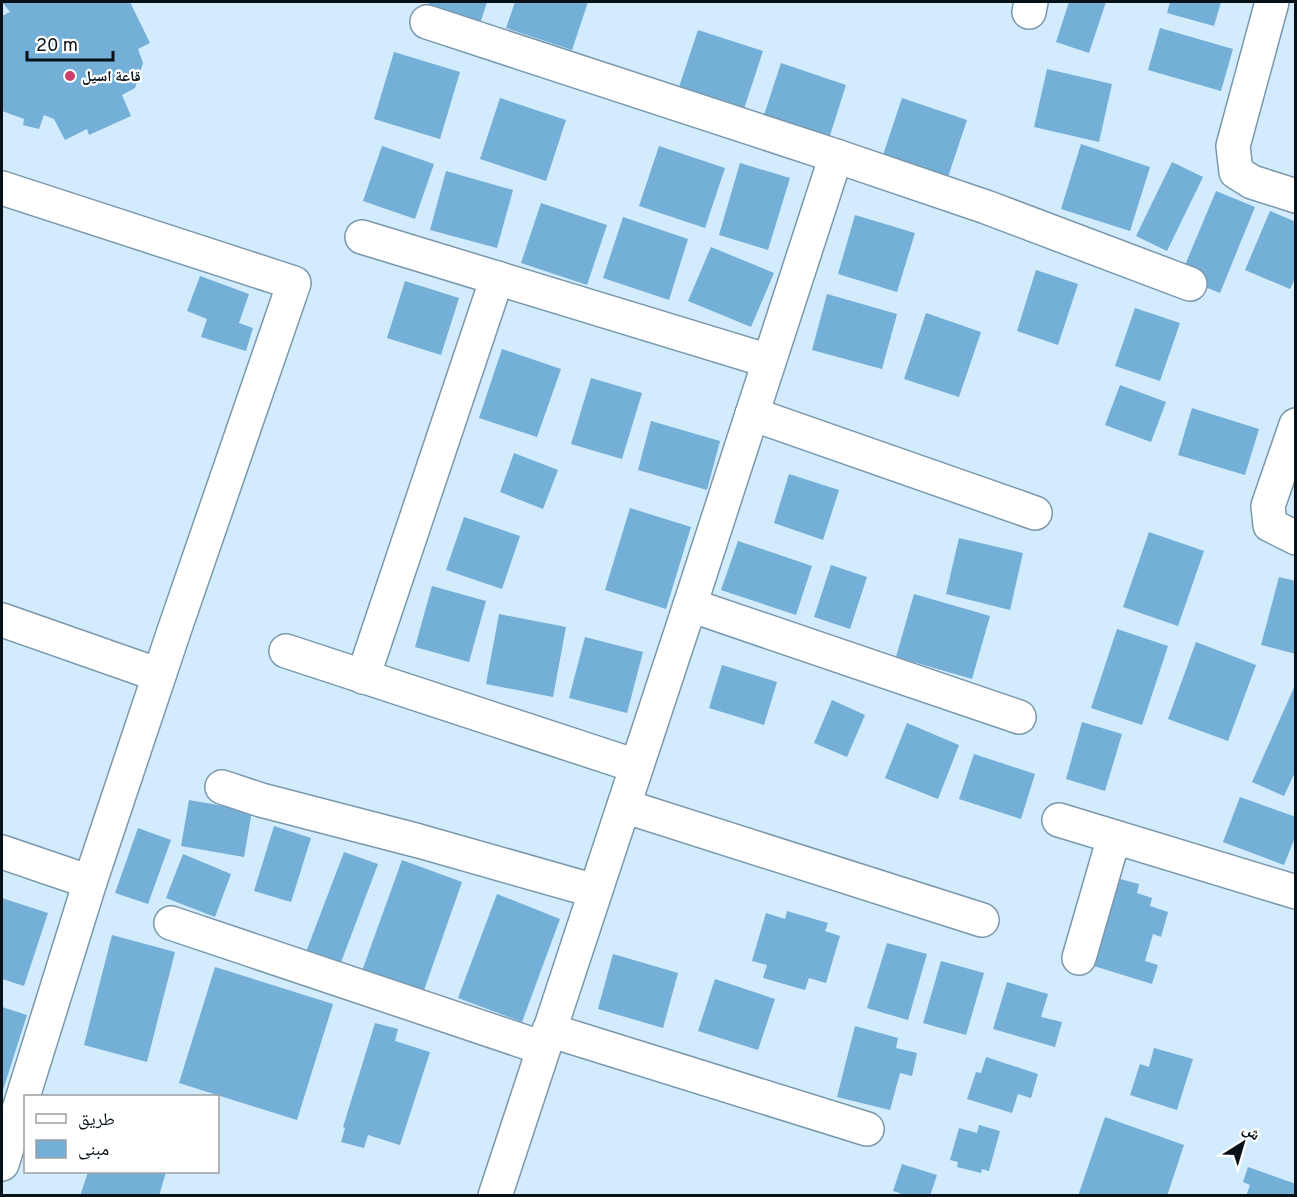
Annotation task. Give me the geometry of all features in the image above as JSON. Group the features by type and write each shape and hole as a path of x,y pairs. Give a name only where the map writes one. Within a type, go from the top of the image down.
{"street":[{"path":"1272,2 1233,146 1236,172 1252,183 1296,196"},
{"path":"427,22 986,207 1190,284"},
{"path":"495,1196 836,156"},
{"path":"2,188 294,284 90,882 2,1164"},
{"path":"362,237 769,361"},
{"path":"363,677 497,278"},
{"path":"752,414 1035,513"},
{"path":"1296,425 1268,506 1270,525 1296,538"},
{"path":"690,605 1019,717"},
{"path":"2,620 159,675"},
{"path":"286,651 636,766"},
{"path":"222,787 261,800 419,841 595,891"},
{"path":"624,806 982,920"},
{"path":"1059,820 1296,892"},
{"path":"1079,958 1114,837"},
{"path":"2,852 90,882"},
{"path":"171,923 546,1039 867,1129"}],"building":[{"name":"قاعة اسيل","path":"2,2 130,2 150,43 138,49 143,63 135,88 122,95 131,116 89,135 87,129 65,140 54,119 44,115 39,129 23,125 24,119 2,111 2,16 10,12"},
{"path":"429,2 487,2 480,24 428,6"},
{"path":"515,2 588,2 572,50 506,28"},
{"path":"1069,2 1106,2 1089,53 1056,42"},
{"path":"1170,2 1221,2 1214,26 1167,13"},
{"path":"1160,28 1233,49 1221,91 1148,70"},
{"path":"698,30 763,51 743,112 678,90"},
{"path":"394,52 460,72 440,139 374,119"},
{"path":"781,63 846,85 827,145 761,124"},
{"path":"1047,69 1112,84 1099,142 1034,127"},
{"path":"500,98 566,120 546,181 480,159"},
{"path":"902,98 967,120 947,180 882,158"},
{"path":"1081,144 1150,167 1130,231 1061,209"},
{"path":"382,146 434,164 415,219 363,201"},
{"path":"659,146 725,168 705,228 639,206"},
{"path":"1172,162 1203,177 1167,251 1136,236"},
{"path":"740,163 790,178 768,250 719,235"},
{"path":"446,171 513,190 497,248 430,230"},
{"path":"1216,191 1255,207 1220,293 1180,277"},
{"path":"541,203 607,225 587,285 521,263"},
{"path":"1270,211 1296,222 1296,277 1290,289 1245,270"},
{"path":"855,215 915,233 897,292 838,274"},
{"path":"623,217 688,239 669,300 603,278"},
{"path":"711,247 774,273 751,327 688,301"},
{"path":"1036,270 1078,284 1058,345 1017,331"},
{"path":"200,276 249,294 239,323 253,328 246,351 201,337 207,319 187,311"},
{"path":"405,281 459,298 441,355 387,338"},
{"path":"827,294 897,314 882,369 812,350"},
{"path":"1135,308 1180,323 1160,381 1115,366"},
{"path":"926,313 981,332 959,397 904,379"},
{"path":"502,349 561,369 537,437 479,418"},
{"path":"591,378 642,393 622,459 571,444"},
{"path":"1120,385 1166,402 1151,442 1105,425"},
{"path":"1192,408 1259,429 1245,475 1178,455"},
{"path":"651,421 720,441 707,490 638,470"},
{"path":"514,453 558,470 543,509 500,492"},
{"path":"789,474 839,490 823,540 774,523"},
{"path":"630,508 691,527 666,609 605,590"},
{"path":"464,517 520,536 502,589 446,570"},
{"path":"1149,532 1204,551 1178,626 1123,607"},
{"path":"959,538 1023,553 1010,610 946,594"},
{"path":"738,541 812,566 796,615 721,590"},
{"path":"831,565 867,577 850,629 814,617"},
{"path":"1279,577 1296,581 1296,654 1261,645"},
{"path":"432,586 486,601 469,662 415,647"},
{"path":"914,594 990,616 972,679 896,657"},
{"path":"499,614 566,627 553,697 486,684"},
{"path":"1117,629 1168,646 1142,725 1091,708"},
{"path":"585,637 643,652 627,713 569,698"},
{"path":"1196,642 1256,665 1228,741 1168,719"},
{"path":"722,665 777,682 764,725 709,708"},
{"path":"1296,683 1296,770 1284,796 1252,782"},
{"path":"832,700 865,715 847,757 814,743"},
{"path":"1082,722 1122,734 1105,791 1066,779"},
{"path":"907,723 959,745 938,799 885,778"},
{"path":"974,754 1035,774 1021,819 959,799"},
{"path":"1240,797 1296,817 1296,835 1284,865 1223,842"},
{"path":"189,800 252,811 244,857 181,846"},
{"path":"274,826 311,838 291,902 254,891"},
{"path":"138,828 171,840 148,904 115,893"},
{"path":"344,852 378,864 340,965 306,952"},
{"path":"183,854 231,874 215,917 166,898"},
{"path":"402,860 462,882 423,993 362,971"},
{"path":"1120,879 1139,884 1137,893 1152,898 1150,906 1168,912 1161,937 1153,934 1145,961 1158,965 1152,984 1094,966"},
{"path":"497,894 560,919 522,1022 458,998"},
{"path":"2,898 48,913 24,986 2,979"},
{"path":"787,911 828,923 825,931 840,936 826,983 809,978 805,990 763,978 767,965 752,961 766,913 785,919"},
{"path":"112,935 175,952 147,1062 84,1045"},
{"path":"887,943 927,954 908,1020 867,1008"},
{"path":"613,954 678,973 663,1028 598,1009"},
{"path":"941,961 984,973 966,1035 923,1023"},
{"path":"215,967 333,1004 297,1120 179,1083"},
{"path":"715,979 775,999 758,1050 698,1031"},
{"path":"1007,982 1048,994 1041,1017 1062,1022 1055,1047 993,1029"},
{"path":"2,1007 27,1015 2,1093"},
{"path":"375,1023 398,1029 395,1041 430,1052 400,1145 368,1135 364,1148 341,1142 345,1128 343,1127"},
{"path":"855,1026 898,1038 896,1048 917,1053 912,1076 900,1073 890,1110 837,1097"},
{"path":"1154,1048 1193,1059 1177,1110 1130,1095 1140,1064 1149,1067"},
{"path":"986,1057 1038,1074 1031,1098 1018,1094 1012,1113 967,1099 976,1072 981,1073"},
{"path":"1105,1117 1184,1145 1167,1196 1078,1196"},
{"path":"979,1125 1000,1131 989,1171 982,1169 981,1173 957,1167 958,1162 950,1160 959,1128 977,1133"},
{"path":"902,1164 937,1175 930,1196 908,1196 893,1191"},
{"path":"1248,1167 1296,1184 1296,1196 1246,1196 1250,1185 1243,1182"},
{"path":"88,1173 166,1173 159,1196 80,1196"}],"place":[{"name":"قاعة اسيل","path":"70,76"}]}
